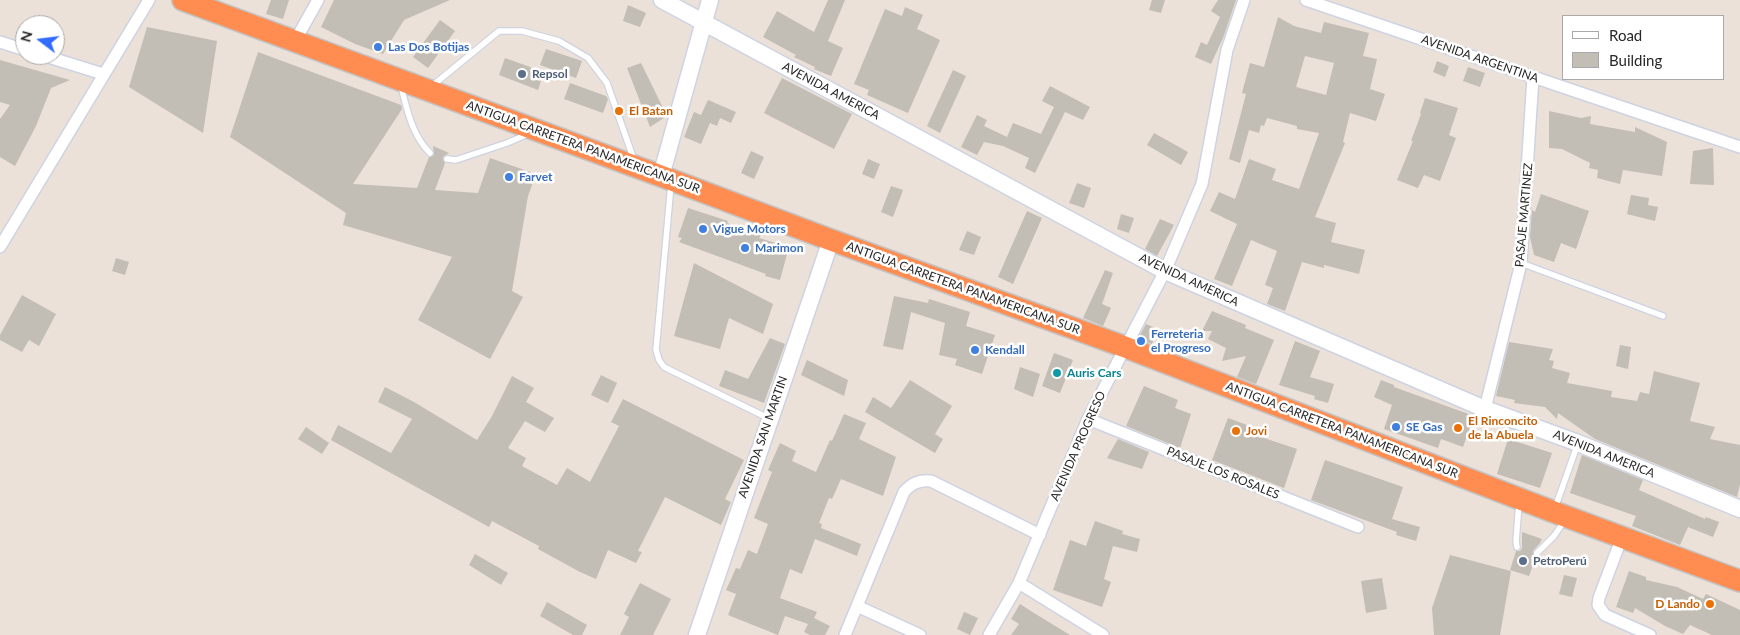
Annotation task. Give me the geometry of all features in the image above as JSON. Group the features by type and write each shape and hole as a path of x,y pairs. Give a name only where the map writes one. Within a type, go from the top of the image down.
{"highway":[{"name":"ANTIGUA CARRETERA PANAMERICANA SUR","path":"183,0 1126,347 1561,515 1740,581"}],"street":[{"path":"0,247 149,0"},
{"path":"296,41 318,0"},
{"name":"AVENIDA AMERICA","path":"662,0 1165,271 1485,409 1578,443 1740,509"},
{"path":"667,178 710,0"},
{"name":"AVENIDA PROGRESO","path":"989,635 1019,584 1088,419 1165,271 1202,184 1228,50 1244,0"},
{"name":"AVENIDA ARGENTINA","path":"1306,0 1740,147"},
{"path":"0,42 15,47"},
{"path":"65,62 103,74"},
{"name":"PASAJE MARTINEZ","path":"1485,409 1521,263 1533,77"},
{"name":"AVENIDA SAN MARTIN","path":"697,635 831,240"},
{"name":"PASAJE LOS ROSALES","path":"1088,419 1358,527"},
{"path":"845,635 904,492 916,482 931,481 1040,535"},
{"path":"1622,537 1598,605 1604,615 1650,635"},
{"path":"1019,584 1103,635"},
{"path":"857,606 920,635"}],"lane":[{"path":"427,90 499,31 522,31 559,41 588,58 607,83 637,167"},
{"path":"399,79 411,124 421,144 430,153"},
{"path":"447,159 456,160 507,143 536,130"},
{"path":"667,178 656,350 659,360 664,367 770,419"},
{"path":"1521,263 1663,316"},
{"path":"1537,553 1554,536 1561,515 1578,443"},
{"path":"1517,546 1520,499"}],"building":[{"path":"271,0 289,0 283,19 266,14"},
{"path":"334,0 450,0 404,20 383,54 355,44 321,27"},
{"path":"828,0 845,0 828,41 843,48 831,76 814,69 815,67 794,57 796,55 763,37 777,11 814,32"},
{"path":"1152,0 1165,0 1161,13 1149,10"},
{"path":"1218,0 1236,0 1223,38 1211,64 1195,57 1201,42 1207,45 1220,17 1211,11"},
{"path":"628,5 646,13 640,27 623,21"},
{"path":"905,7 923,15 917,29 940,40 908,113 867,95 869,90 854,84 885,9 902,16"},
{"path":"1278,17 1294,26 1321,33 1324,22 1369,33 1363,56 1377,59 1370,89 1385,94 1376,121 1350,113 1343,142 1345,143 1315,217 1336,223 1331,242 1365,250 1359,274 1324,265 1324,268 1302,262 1285,311 1267,304 1273,288 1265,285 1277,251 1251,240 1232,286 1214,279 1237,224 1210,211 1219,192 1235,199 1249,159 1276,169 1272,180 1299,189 1319,133 1297,129 1297,126 1267,118 1264,126 1261,125 1259,133 1249,130 1240,163 1229,159 1246,94 1242,93 1250,63 1264,67","holes":["1305,56 1334,63 1326,95 1296,87"]},
{"path":"440,20 455,31 428,68 413,57"},
{"path":"147,27 217,41 203,133 129,87"},
{"name":"Repsol","path":"546,49 582,61 576,78 540,65"},
{"path":"258,52 401,105 402,109 353,184 417,188 429,157 434,155 433,146 449,153 443,157 445,163 435,190 478,193 490,158 536,174 528,196 512,291 523,297 490,359 418,320 452,257 343,225 346,213 230,137"},
{"name":"Repsol","path":"505,58 544,72 538,90 499,75"},
{"path":"0,60 70,80 51,88 36,126 15,166 0,157 0,119 10,105 0,102"},
{"path":"1437,61 1449,66 1445,77 1433,72"},
{"path":"641,63 667,116 650,127 627,68"},
{"path":"1468,67 1485,73 1480,87 1463,81"},
{"path":"953,70 966,76 940,133 927,126"},
{"path":"782,78 852,114 834,149 764,113"},
{"name":"Repsol","path":"570,83 606,96 608,99 603,113 564,99"},
{"path":"1050,86 1090,107 1083,120 1065,112 1035,173 1025,168 1029,158 1003,146 984,142 977,155 961,147 977,115 987,120 984,126 1007,137 1013,123 1041,134 1054,107 1042,101"},
{"path":"1425,98 1458,108 1449,135 1456,138 1440,181 1424,175 1418,188 1397,180 1413,141 1411,141"},
{"path":"708,100 736,112 731,123 720,118 717,126 710,123 701,144 684,137 694,112 701,115"},
{"path":"1549,111 1581,118 1591,116 1590,124 1635,132 1635,127 1667,142 1662,176 1623,170 1620,184 1597,178 1598,170 1589,168 1590,163 1562,149 1549,148"},
{"path":"1154,133 1188,152 1181,165 1147,145"},
{"path":"1713,148 1714,185 1690,184 1693,151"},
{"path":"751,151 764,157 754,179 741,173"},
{"path":"868,159 880,164 874,179 862,174"},
{"path":"1077,183 1091,188 1084,208 1069,203"},
{"path":"891,186 903,190 893,217 881,212"},
{"path":"1541,194 1589,211 1576,249 1561,243 1554,262 1534,255 1530,237 1532,210 1535,212"},
{"path":"1631,195 1649,198 1648,205 1658,207 1655,221 1627,214"},
{"path":"688,208 728,221 727,223 761,235 759,238 789,247 780,280 765,276 766,274 679,242 682,238 678,237"},
{"path":"1027,211 1042,218 1013,284 998,277"},
{"path":"1121,214 1134,218 1129,233 1117,229"},
{"path":"1160,219 1174,225 1157,256 1145,249"},
{"path":"967,231 981,237 974,255 959,250"},
{"path":"116,258 129,262 125,275 112,271"},
{"path":"694,263 773,304 763,334 729,318 720,349 674,336"},
{"path":"1105,270 1113,273 1102,304 1111,308 1103,326 1083,318"},
{"path":"22,295 56,314 39,346 29,340 22,352 0,340 0,335"},
{"path":"894,296 928,303 929,299 970,312 966,326 995,335 982,374 955,365 957,359 939,355 945,323 911,312 903,350 883,346"},
{"path":"1212,311 1246,325 1245,328 1274,340 1256,384 1237,377 1246,356 1222,361 1226,348 1208,339 1212,331 1202,331"},
{"path":"1146,324 1158,329 1152,344 1138,339"},
{"path":"770,338 785,344 764,403 719,386 725,370 748,379"},
{"path":"1295,341 1320,351 1310,377 1334,384 1328,403 1314,399 1315,396 1279,385"},
{"path":"1509,342 1553,349 1549,360 1554,361 1552,368 1570,373 1567,383 1612,391 1611,397 1637,401 1640,392 1649,394 1654,371 1700,383 1690,421 1715,427 1710,439 1740,445 1740,484 1737,497 1595,439 1558,413 1557,419 1545,407 1514,403 1515,400 1496,396"},
{"path":"1620,345 1631,347 1628,369 1616,366"},
{"name":"Auris Cars","path":"1054,353 1073,360 1060,393 1042,386"},
{"path":"807,360 848,380 844,396 801,375"},
{"path":"1020,367 1040,374 1033,397 1014,389"},
{"path":"601,375 617,383 608,403 591,395"},
{"path":"512,376 534,388 526,402 554,418 545,432 525,421 508,448 526,458 522,466 557,485 567,468 590,482 619,426 611,422 623,399 744,460 725,499 731,502 721,525 665,497 638,551 642,552 636,563 608,550 596,579 538,549 539,546 492,521 489,527 331,440 338,425 391,453 412,419 378,402 385,387 477,440 492,416"},
{"path":"910,380 952,406 935,434 943,439 935,453 865,412 873,397 891,408"},
{"path":"1381,380 1394,385 1394,387 1474,416 1463,447 1441,439 1438,448 1384,429 1392,405 1374,397"},
{"path":"1144,386 1178,400 1175,408 1191,414 1180,448 1126,426"},
{"path":"844,414 866,423 859,439 896,457 883,496 841,479 832,499 829,498 819,523 822,524 821,528 861,544 857,556 815,539 802,574 790,569 780,598 817,612 814,618 830,626 825,635 810,635 804,632 808,624 785,616 778,635 728,615 736,594 726,590 736,568 740,569 748,550 757,554 768,524 754,518 772,472 768,470 780,443 796,451 792,461 816,472"},
{"path":"1228,418 1263,431 1261,437 1297,449 1284,488 1212,460"},
{"path":"306,427 329,443 322,454 298,439"},
{"path":"1118,439 1149,452 1142,469 1107,458"},
{"path":"1508,439 1552,453 1540,488 1497,474"},
{"path":"1582,455 1643,480 1639,490 1705,519 1706,517 1719,522 1713,537 1688,527 1680,545 1632,526 1636,516 1570,493"},
{"path":"1325,460 1403,487 1392,519 1420,527 1416,541 1396,535 1397,532 1311,500"},
{"path":"1095,521 1123,531 1122,534 1140,539 1137,552 1113,546 1104,579 1111,582 1102,607 1053,590 1070,540 1086,546"},
{"name":"PetroPerú","path":"1522,532 1542,539 1533,551 1533,555 1536,557 1529,576 1510,570 1516,551 1520,551 1522,548"},
{"path":"475,554 508,573 501,585 469,565"},
{"path":"1450,555 1511,571 1500,635 1434,635 1432,608"},
{"path":"1629,571 1646,577 1646,580 1677,587 1703,599 1706,594 1740,610 1740,635 1712,635 1690,625 1683,634 1665,626 1635,608 1633,613 1616,607"},
{"path":"1564,575 1577,578 1572,597 1559,594"},
{"path":"1382,578 1387,609 1366,613 1361,581"},
{"path":"640,583 671,599 653,635 620,635 629,617 624,614"},
{"path":"547,602 587,625 582,635 573,635 540,616"},
{"path":"1020,604 1070,635 1011,635 1019,624 1011,619"},
{"path":"964,612 978,618 970,635 957,629"}],"place":[{"name":"Las Dos Botijas","path":"378,47"},
{"name":"Repsol","path":"522,74"},
{"name":"El Batan","path":"619,111"},
{"name":"Farvet","path":"509,177"},
{"name":"Vigue Motors","path":"703,229"},
{"name":"Marimon","path":"745,248"},
{"name":"Ferreteria el Progreso","path":"1141,341"},
{"name":"Kendall","path":"975,350"},
{"name":"Auris Cars","path":"1057,373"},
{"name":"SE Gas","path":"1396,427"},
{"name":"El Rinconcito de la Abuela","path":"1458,428"},
{"name":"Jovi","path":"1236,431"},
{"name":"PetroPerú","path":"1523,561"},
{"name":"D Lando","path":"1710,604"}]}
